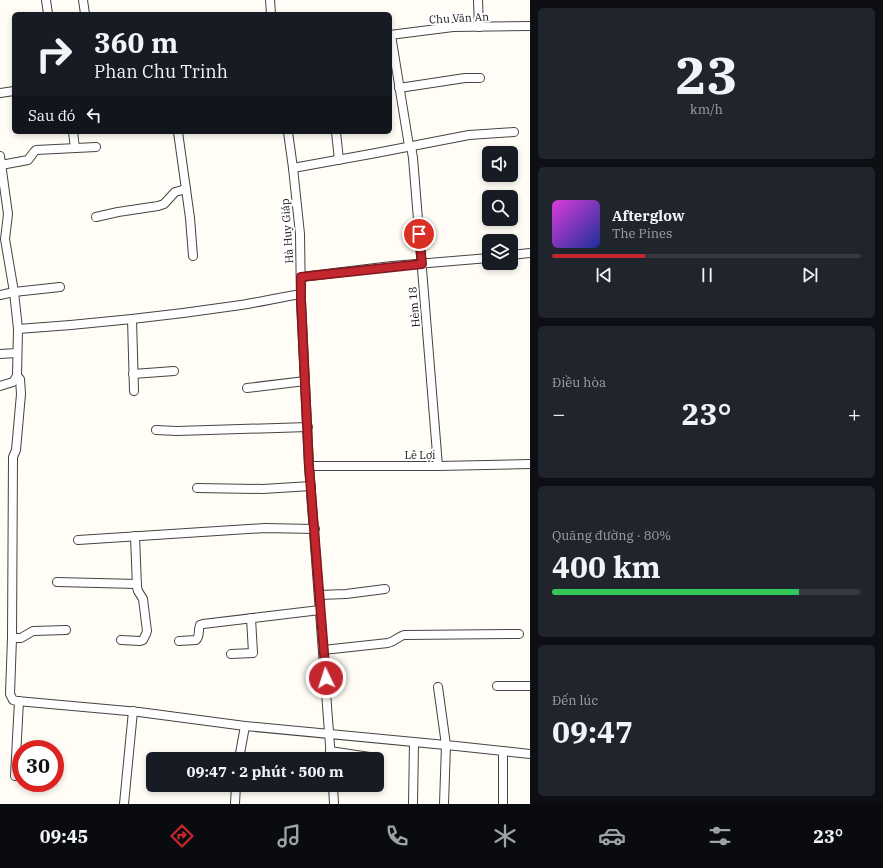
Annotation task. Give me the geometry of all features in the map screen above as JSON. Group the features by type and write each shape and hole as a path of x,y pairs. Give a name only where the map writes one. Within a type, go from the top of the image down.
{"street":[{"path":"46,0 48,12"},
{"path":"83,0 85,12"},
{"path":"270,0 271,12"},
{"path":"478,0 479,27"},
{"name":"Chu Văn An","path":"392,35 453,27 530,26"},
{"name":"Hẻm 18","path":"392,47 413,158 438,466"},
{"path":"399,88 465,78 480,78"},
{"path":"0,93 12,91"},
{"path":"293,168 469,135 514,132"},
{"path":"72,134 75,148"},
{"path":"178,134 190,218 193,256"},
{"name":"Hà Huy Giáp","path":"288,134 300,234 301,294 309,466 331,752"},
{"path":"336,134 339,160"},
{"path":"1,165 28,160 36,150 96,147"},
{"path":"0,156 8,214 5,239 14,292 18,329 17,376 20,379 21,394 16,450 13,457 12,638 10,694 13,700 133,712 330,735 530,754"},
{"path":"96,217 158,206 164,204 175,192 186,190"},
{"path":"518,254 530,253"},
{"path":"301,277 482,259"},
{"path":"0,295 60,287"},
{"path":"18,329 132,319 242,305 301,294"},
{"path":"132,319 134,391"},
{"path":"0,354 17,353"},
{"path":"133,374 174,372"},
{"path":"0,386 13,382 17,376"},
{"path":"247,388 306,381"},
{"path":"156,430 177,431 308,427"},
{"name":"Lê Lợi","path":"309,466 530,464"},
{"path":"197,488 263,489 311,486"},
{"path":"78,540 265,528 315,529"},
{"path":"121,640 140,641 147,631 144,605 142,597 138,591 137,584 135,536"},
{"path":"57,582 137,584"},
{"path":"320,595 346,594 385,589"},
{"path":"179,641 198,639 200,625 203,624 320,610"},
{"path":"231,654 253,653 250,618"},
{"path":"12,638 20,638 33,631 66,630"},
{"path":"323,650 394,642 400,636 404,635 519,634"},
{"path":"497,686 530,686"},
{"path":"438,687 446,745 444,804"},
{"path":"17,740 19,701"},
{"path":"124,804 133,712"},
{"path":"240,752 245,726"},
{"path":"413,804 414,743"},
{"path":"503,751 503,804"},
{"path":"235,804 236,792"},
{"path":"333,792 334,804"}],"route":[{"path":"326,678 309,466 301,277 392,266 422,264 419,234"}]}
